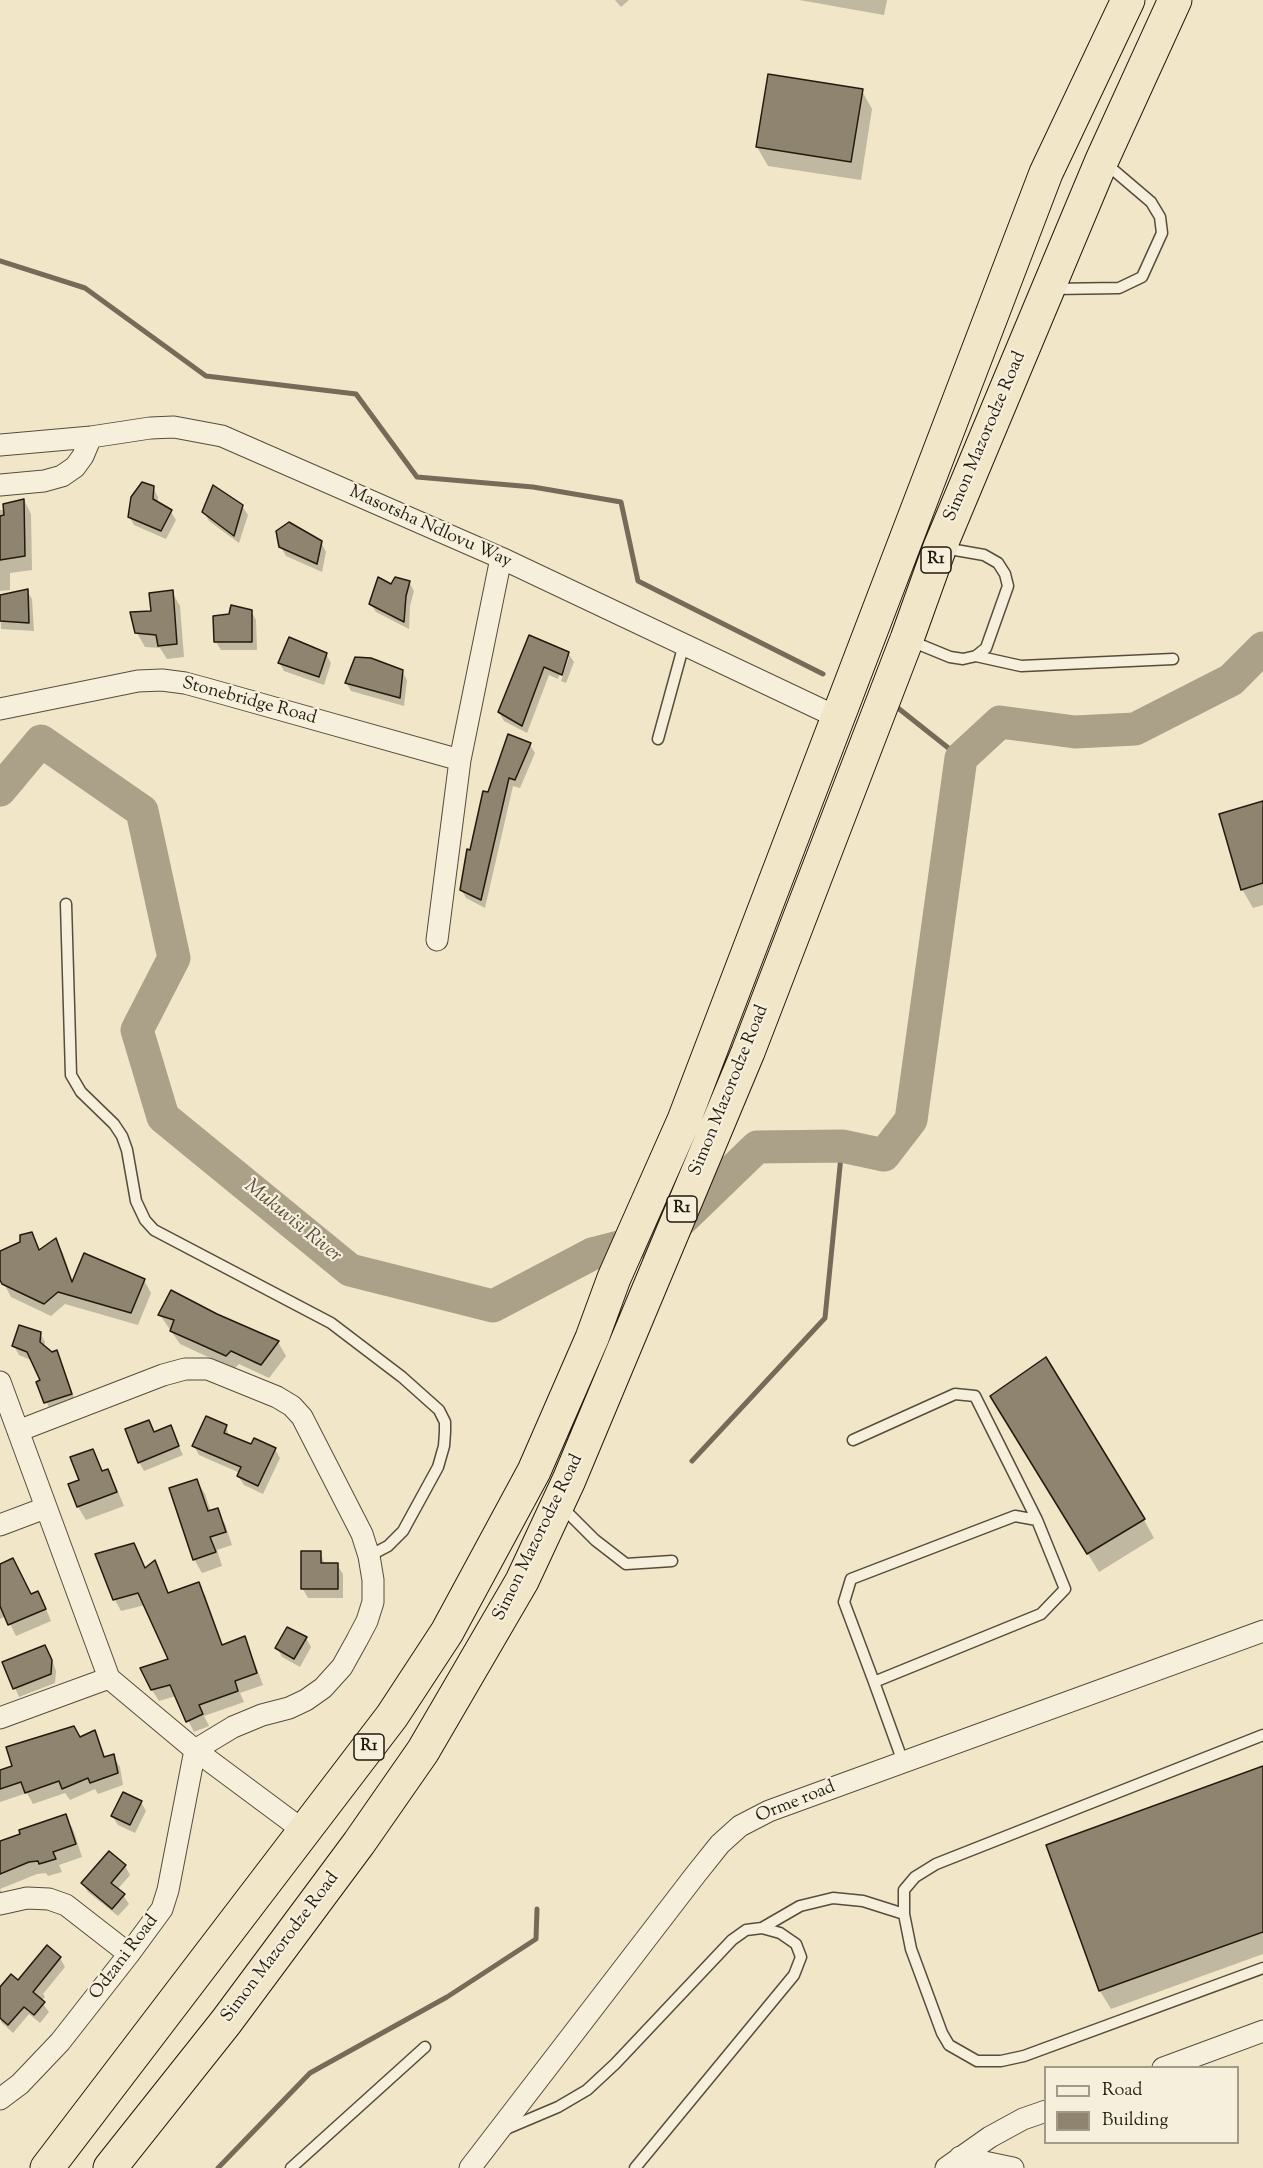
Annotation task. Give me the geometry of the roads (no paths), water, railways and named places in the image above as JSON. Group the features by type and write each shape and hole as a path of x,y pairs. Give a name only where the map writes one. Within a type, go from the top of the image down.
{"highway":[{"name":"Simon Mazorodze Road","path":"304,1831 392,1716 447,1632 534,1471 592,1338 614,1278 684,1120 1046,173 1128,0"},
{"name":"Simon Mazorodze Road","path":"110,2168 240,2003 359,1843 423,1751 522,1581 649,1291 748,1052 907,639 940,547 1102,160 1175,0"},
{"name":"R1","path":"47,2168 304,1831"}],"street":[{"name":"Masotsha Ndlovu Way","path":"0,445 174,427 222,436 501,558 839,718"},
{"path":"0,485 44,481 62,476 79,461 91,437"},
{"path":"436,940 460,760 501,558"},
{"name":"Stonebridge Road","path":"0,709 138,681 162,680 185,683 460,760"},
{"path":"18,1431 163,1375 185,1369 208,1370 277,1397 292,1406 302,1417 362,1534 373,1580 373,1602 368,1621 342,1667 323,1688 289,1708 262,1715 233,1727 195,1750"},
{"path":"0,1382 109,1678 195,1750 304,1831"},
{"path":"0,1525 45,1508"},
{"name":"Orme road","path":"470,2168 720,1844 741,1826 769,1811 1263,1630"},
{"path":"0,1718 109,1678"},
{"name":"Odzani Road","path":"0,2099 20,2084 60,2042 162,1909 168,1890 195,1750"},
{"path":"0,1904 27,1898 49,1899 66,1905 129,1954"},
{"path":"1166,2066 1263,2031"},
{"path":"953,2162 1007,2128 1044,2112"},
{"path":"953,2162 1013,2168"}],"lane":[{"path":"1048,289 1119,288 1142,277 1162,233 1160,217 1150,202 1102,160"},
{"path":"940,547 984,555 998,563 1005,574 1008,586 1005,596 986,648 976,656"},
{"path":"907,639 950,657 963,659 976,656 1021,666 1173,659"},
{"path":"658,738 684,644"},
{"path":"66,904 71,1075 81,1092 123,1136 136,1200 145,1220 154,1230 331,1323 402,1377 440,1410 446,1432 438,1467 403,1531 388,1546 369,1556"},
{"path":"853,1440 956,1394 975,1396 1037,1520 1065,1588 1041,1614 874,1682"},
{"path":"558,1503 595,1540 626,1564 672,1562"},
{"path":"903,1762 844,1602 851,1579 1016,1516 1037,1520"},
{"path":"1263,1735 936,1864 915,1877 904,1890 904,1914 912,1949 942,2033 949,2045 977,2061 1001,2061 1024,2056 1263,1968"},
{"path":"497,2133 558,2107 587,2090 615,2064 732,1940 747,1930 762,1928 800,1906 833,1898 863,1901 904,1914"},
{"path":"635,2168 794,1975 801,1957 796,1944 780,1933 762,1928"},
{"path":"291,2168 425,2048"}],"waterway":[{"path":"0,261 85,288 206,376 356,394 417,477 533,487 621,502 638,581 823,674"},
{"name":"Mukuvisi River","path":"0,790 41,741 142,811 174,958 137,1030 163,1117 350,1270 493,1306 592,1254 666,1235 757,1147 842,1146 884,1155 911,1120 961,758 1000,722 1075,732 1135,729 1231,680 1263,648"},
{"path":"898,708 961,758"},
{"path":"692,1461 825,1318 842,1146"},
{"path":"218,2168 310,2073 447,1997 536,1939 537,1909"}]}
